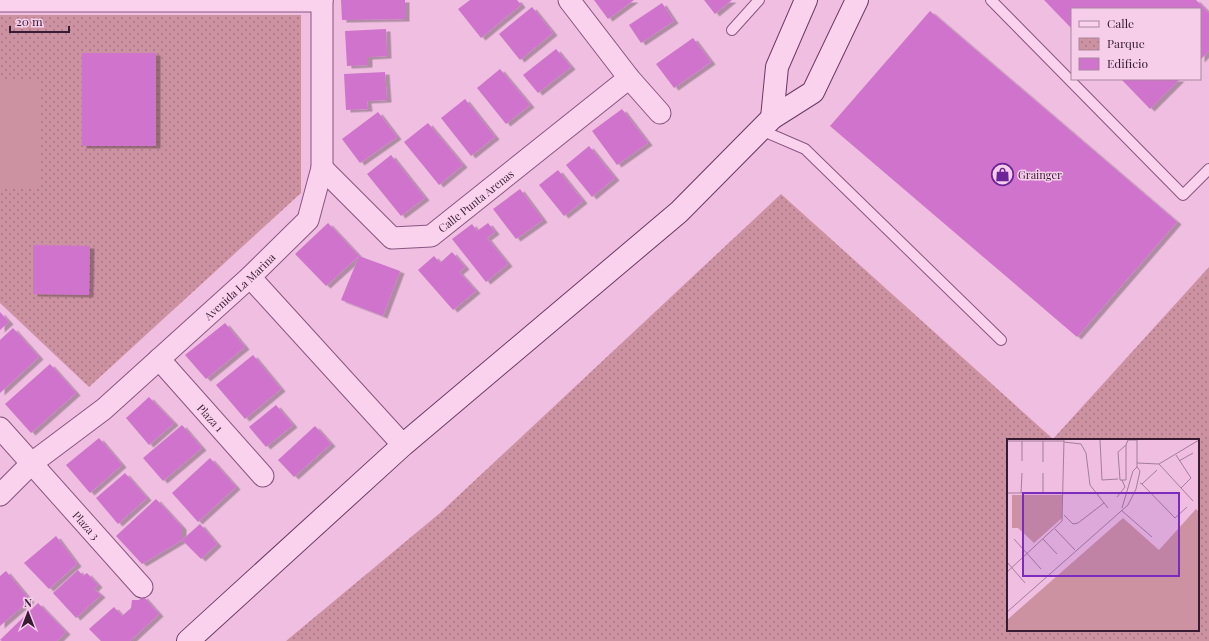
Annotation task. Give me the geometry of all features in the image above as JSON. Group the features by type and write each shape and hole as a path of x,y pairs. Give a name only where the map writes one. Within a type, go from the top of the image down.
{"street":[{"path":"0,1 322,0"},
{"name":"Avenida La Marina","path":"0,495 32,463 104,409 250,277 308,220 322,168 322,0"},
{"path":"569,0 629,78 660,113"},
{"path":"767,124 777,67 806,0"},
{"path":"188,641 403,445 679,212 767,124 813,92 857,0"},
{"name":"Calle Punta Arenas","path":"322,168 392,238 431,236 629,78"},
{"path":"250,277 403,445"},
{"name":"Plaza 1","path":"159,359 263,476"},
{"name":"Plaza 3","path":"0,428 142,587"}],"lane":[{"path":"732,30 759,0"},
{"path":"992,0 1183,195 1209,169"},
{"path":"767,124 805,149 1001,340"}],"green space":[{"path":"0,15 301,15 301,193 89,387 0,303"},
{"path":"0,79 41,79 41,188 0,188"},
{"path":"781,194 1053,439 1209,267 1209,641 286,641 440,513"}],"building":[{"path":"341,0 405,0 405,19 342,20"},
{"path":"470,0 517,0 521,5 481,38 458,9"},
{"path":"594,0 634,0 608,19"},
{"path":"704,0 732,0 715,14"},
{"path":"1044,0 1196,0 1209,13 1209,51 1201,59 1201,8 1071,8 1071,28"},
{"path":"662,3 674,21 641,43 629,25"},
{"path":"532,7 553,33 520,60 499,34"},
{"name":"Grainger","path":"930,11 1177,222 1077,337 830,126"},
{"path":"386,29 387,56 368,57 368,65 347,66 345,31"},
{"path":"693,38 711,62 674,88 656,64"},
{"path":"556,49 571,67 538,93 523,75"},
{"path":"82,53 156,53 156,146 82,146"},
{"path":"500,69 530,105 506,124 477,88"},
{"path":"385,72 387,100 367,101 368,109 346,110 344,74"},
{"path":"1122,80 1179,80 1150,109"},
{"path":"465,99 495,137 471,156 441,118"},
{"path":"622,109 648,143 617,165 592,131"},
{"path":"378,112 397,137 360,163 342,139"},
{"path":"428,123 463,165 439,185 404,142"},
{"path":"589,146 615,178 592,197 566,165"},
{"path":"391,155 425,198 401,216 367,174"},
{"path":"558,170 583,201 564,216 539,185"},
{"path":"520,189 543,220 516,239 493,209"},
{"path":"328,223 359,256 326,286 295,254"},
{"path":"488,223 495,232 487,238 508,264 486,282 452,239 472,224 477,231"},
{"path":"33,245 90,246 89,295 33,294"},
{"path":"452,252 465,267 459,272 476,291 453,310 418,270 434,256 440,263"},
{"path":"359,256 400,271 383,316 341,300"},
{"path":"0,312 9,322 0,330"},
{"path":"225,323 245,347 206,379 185,355"},
{"path":"13,328 39,357 0,393 0,340"},
{"path":"253,355 281,389 245,419 216,385"},
{"path":"50,364 76,393 31,433 5,404"},
{"path":"149,397 174,423 149,445 126,418"},
{"path":"276,405 293,425 266,447 249,427"},
{"path":"182,425 202,448 163,481 143,458"},
{"path":"315,426 331,444 294,477 278,460"},
{"path":"99,438 122,465 90,493 66,465"},
{"path":"210,458 236,487 198,522 172,493"},
{"path":"125,473 147,498 118,524 96,498"},
{"path":"156,499 182,527 182,540 142,564 116,536"},
{"path":"200,524 217,544 201,559 182,540"},
{"path":"56,536 77,564 49,589 24,563"},
{"path":"78,570 83,576 87,573 98,585 94,589 101,595 76,618 53,593"},
{"path":"6,571 30,600 0,626 0,576"},
{"path":"143,596 159,614 130,641 101,641 89,629 114,607 122,616 131,608 132,600 139,600"},
{"path":"38,603 66,632 57,641 0,640"}],"place":[{"name":"Grainger","path":"1003,174"}]}
